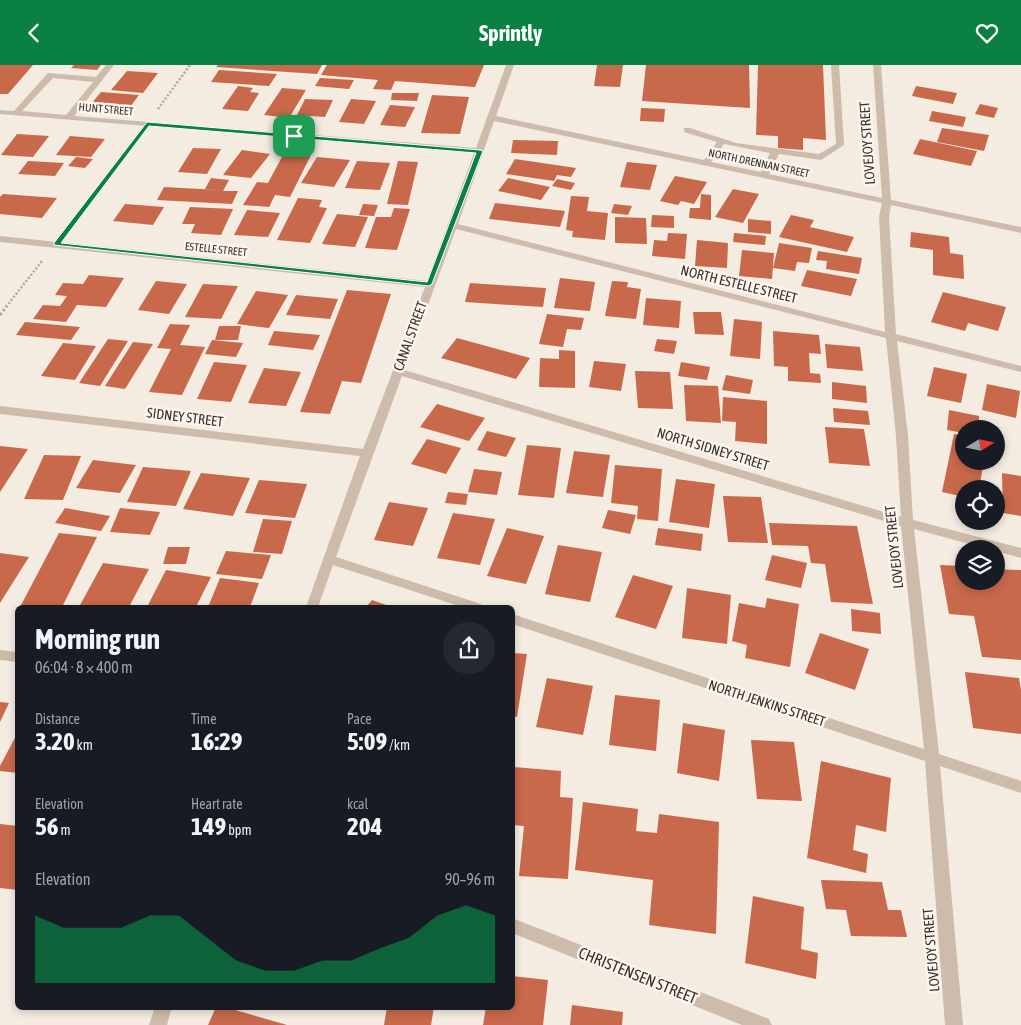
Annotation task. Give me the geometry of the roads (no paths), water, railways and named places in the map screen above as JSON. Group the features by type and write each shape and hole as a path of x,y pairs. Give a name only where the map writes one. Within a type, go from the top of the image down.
{"street":[{"path":"69,117 110,65"},
{"name":"CANAL STREET","path":"313,605 366,453 492,119 510,65"},
{"path":"687,130 735,145 821,157 840,145 835,65"},
{"name":"LOVEJOY STREET","path":"877,65 887,201 884,217 891,337 932,757 954,1025"},
{"path":"16,113 51,75 98,80"},
{"name":"HUNT STREET","path":"0,112 480,151"},
{"name":"NORTH DRENNAN STREET","path":"492,119 1021,230"},
{"path":"706,163 722,141"},
{"path":"764,175 776,150"},
{"name":"NORTH ESTELLE STREET","path":"451,225 1021,369"},
{"name":"ESTELLE STREET","path":"0,239 429,284"},
{"name":"NORTH SIDNEY STREET","path":"397,371 908,523 1021,553"},
{"name":"SIDNEY STREET","path":"0,410 366,453"},
{"path":"329,559 470,605"},
{"name":"NORTH JENKINS STREET","path":"515,620 1021,787"},
{"path":"0,655 15,657"},
{"name":"CHRISTENSEN STREET","path":"515,926 763,1025"},
{"path":"158,1025 163,1010"}]}
